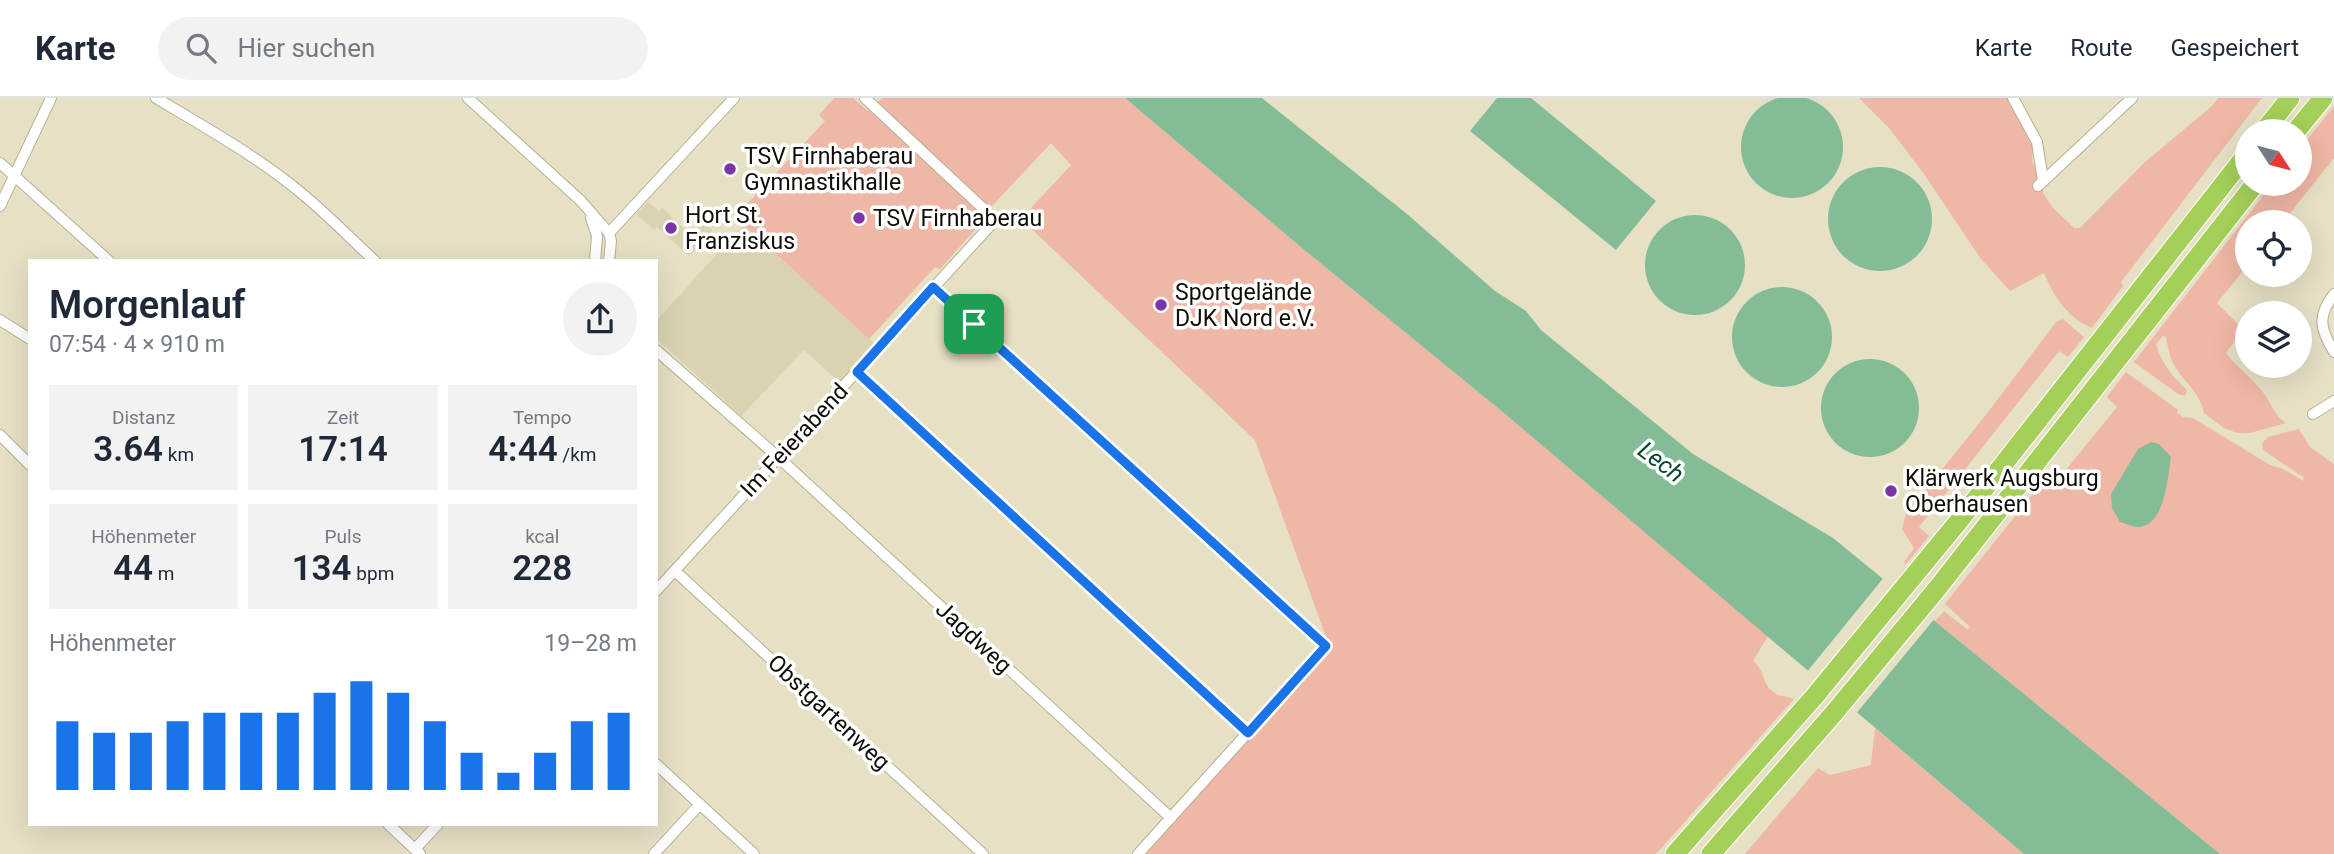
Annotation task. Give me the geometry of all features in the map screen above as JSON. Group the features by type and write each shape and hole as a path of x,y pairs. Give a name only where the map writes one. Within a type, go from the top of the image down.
{"highway":[{"path":"2273,119 2290,98"},
{"path":"2306,119 2323,98"},
{"path":"1675,854 1814,697 1916,573 2235,169"},
{"path":"1711,854 1834,713 1936,590 2246,196"}],"street":[{"path":"0,206 51,98"},
{"path":"156,98 278,175 373,259"},
{"path":"468,98 578,197 609,233 609,259"},
{"path":"609,233 734,98"},
{"name":"Im Feierabend","path":"658,589 989,227 988,212 864,98"},
{"path":"2012,98 2037,142 2040,183 2133,98"},
{"path":"0,163 107,259"},
{"path":"588,209 597,236 595,259"},
{"path":"933,287 1326,646 1138,854"},
{"path":"2334,294 2322,325 2334,352"},
{"path":"0,320 28,338"},
{"name":"Jagdweg","path":"658,352 778,457 1171,818"},
{"path":"857,372 1248,733"},
{"path":"2314,414 2334,401"},
{"path":"0,435 28,463"},
{"name":"Obstgartenweg","path":"675,571 983,854"},
{"path":"658,766 754,854"},
{"path":"654,854 700,804"},
{"path":"390,826 418,852 437,826"}],"shaded area":[{"path":"834,98 853,98 868,111 882,98 1125,98 1768,636 1753,661 1772,691 1794,699 1656,854 1145,854 1330,648 1255,440 1021,219 1071,165 1051,143 980,219 982,222 940,269 935,267 869,339 735,217 825,121 819,115"},
{"path":"1859,98 2013,98 2033,143 2032,162 2043,181 2043,193 2053,208 2074,228 2080,228 2145,162 2218,98 2262,98 2246,119 2235,119 2235,133 2121,282 2123,286 2092,328 2075,318 2062,305 2044,273 2010,291 1981,259 1924,174 1889,128"},
{"path":"2334,106 2334,158 2312,186 2312,134"},
{"path":"2263,196 2304,196 2293,210 2252,210"},
{"name":"Hort St. Franziskus","path":"648,202 659,211 662,208 691,235 703,222 713,231 689,256 657,227 654,230 636,214"},
{"path":"743,225 874,343 839,382 804,350 741,416 658,340 658,319"},
{"path":"2235,232 2235,281 2217,303 2235,321 2235,340 2226,353 2235,363 2235,378 2250,378 2286,423 2250,433 2237,433 2224,428 2204,413 2195,392 2174,365 2166,337 2163,336 2156,344 2168,369 2187,390 2185,396 2178,394 2134,362"},
{"path":"2063,319 2084,337 2068,357 2059,351 1919,527 1929,536 1905,565 1904,562 1914,548 1902,529 1906,514 2056,322"},
{"path":"2126,372 2178,410 2177,413 2183,417 2193,418 2270,465 2304,481 2303,477 2263,450 2262,443 2268,437 2299,429 2310,447 2334,464 2334,854 2220,854 1935,621 1944,611 1968,630 1969,626 1945,604 2040,485 2056,482 2117,407 2107,397"},
{"path":"1875,728 2024,854 1745,854 1818,768 1830,775 1871,765"}],"water":[{"path":"1792,96 1812,100 1828,111 1839,127 1843,147 1839,167 1828,183 1812,194 1792,198 1772,194 1756,183 1745,167 1741,147 1745,127 1756,111 1772,100"},
{"name":"Lech","path":"1125,98 1262,98 1407,214 1495,291 1526,311 1541,330 1693,454 1833,538 2220,854 2024,854 1504,413 1302,248"},
{"path":"1497,98 1531,98 1656,201 1616,250 1470,131"},
{"path":"1880,167 1900,171 1917,182 1928,199 1932,219 1928,239 1917,256 1900,267 1880,271 1860,267 1843,256 1832,239 1828,219 1832,199 1843,182 1860,171"},
{"path":"1695,215 1714,219 1730,230 1741,246 1745,265 1741,284 1730,300 1714,311 1695,315 1676,311 1660,300 1649,284 1645,265 1649,246 1660,230 1676,219"},
{"path":"1782,287 1801,291 1817,302 1828,318 1832,337 1828,356 1817,372 1801,383 1782,387 1763,383 1747,372 1736,356 1732,337 1736,318 1747,302 1763,291"},
{"path":"1870,359 1889,363 1905,373 1915,389 1919,408 1915,427 1905,443 1889,453 1870,457 1851,453 1835,443 1825,427 1821,408 1825,389 1835,373 1851,363"},
{"path":"2151,442 2159,444 2171,457 2166,488 2154,519 2146,525 2135,527 2120,522 2112,508 2111,494 2138,449"}],"pier":[{"path":"1885,576 1936,617 1855,715 1806,673"}],"place":[{"name":"TSV Firnhaberau Gymnastikhalle","path":"730,169"},
{"name":"TSV Firnhaberau","path":"859,218"},
{"name":"Hort St. Franziskus","path":"671,228"},
{"name":"Sportgelände DJK Nord e.V.","path":"1161,305"},
{"name":"Klärwerk Augsburg Oberhausen","path":"1891,491"}],"route":[{"path":"933,287 974,324 1326,646 1248,733 857,372 933,287"}]}
